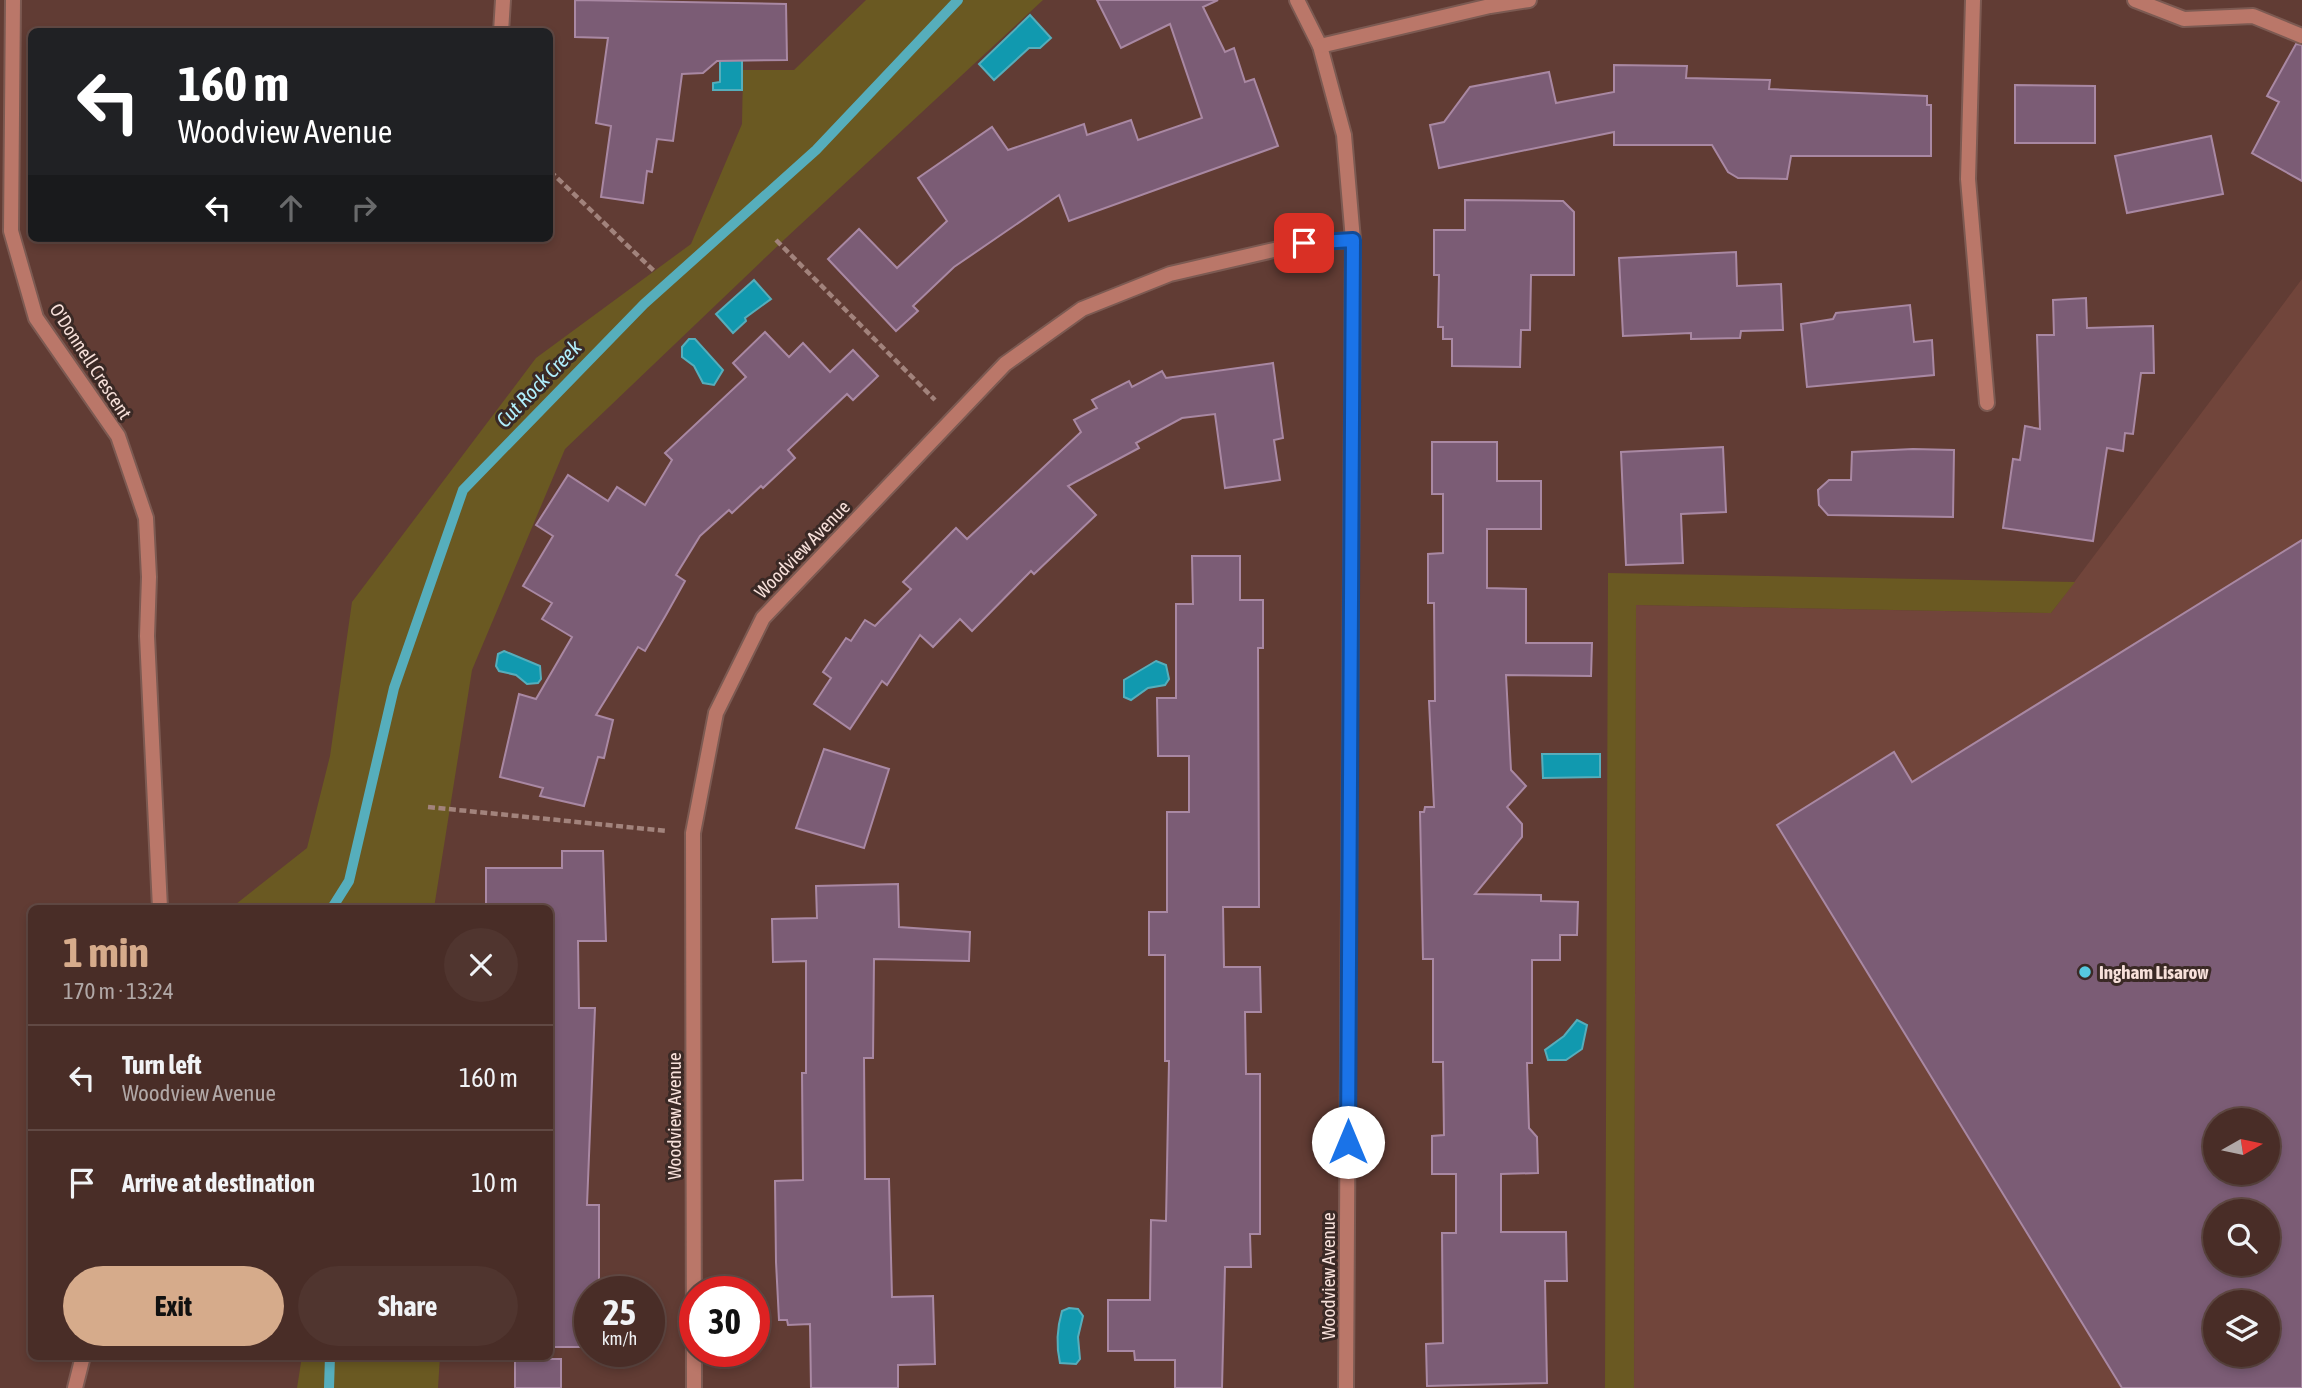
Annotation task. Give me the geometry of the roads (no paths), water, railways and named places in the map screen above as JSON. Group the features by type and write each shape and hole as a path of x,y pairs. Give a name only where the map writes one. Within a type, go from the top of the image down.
{"street":[{"name":"O'Donnell Crescent","path":"13,0 11,231 36,318 118,436 146,518 149,577 147,636 160,905"},
{"path":"501,28 503,0"},
{"name":"Woodview Avenue","path":"1297,0 1320,46 1344,135 1353,240 1346,1388"},
{"path":"1320,46 1490,6 1529,0"},
{"path":"1973,0 1968,179 1987,402"},
{"path":"2135,0 2184,19 2253,16 2302,36"},
{"name":"Woodview Avenue","path":"694,1388 693,833 716,713 763,618 1005,364 1082,309 1170,274 1304,243 1353,240"},
{"path":"75,1388 82,1360"}],"water":[{"path":"1030,15 1051,38 1040,48 1029,48 994,80 979,64"},
{"path":"742,40 742,90 713,90 713,83 720,82 720,41"},
{"path":"754,280 771,299 745,318 746,321 733,333 716,314"},
{"path":"689,339 695,339 723,370 714,385 703,383 694,366 682,357 682,347"},
{"path":"504,651 540,666 541,679 538,683 527,684 516,675 499,671 496,666 498,654"},
{"path":"1156,661 1166,665 1169,679 1165,685 1148,688 1131,700 1124,697 1124,680"},
{"path":"1542,754 1600,754 1600,777 1543,778"},
{"path":"1577,1020 1587,1025 1582,1049 1566,1060 1548,1060 1545,1050 1564,1036"},
{"path":"1069,1308 1078,1309 1083,1316 1078,1337 1080,1359 1076,1364 1060,1363 1059,1357 1060,1317 1062,1311"}],"waterway":[{"name":"Cut Rock Creek","path":"334,905 349,881 394,688 463,490 644,304 816,150 958,0"},
{"name":"Cut Rock Creek","path":"329,1388 330,1360"}],"place":[{"name":"Ingham Lisarow","path":"2085,972"}]}
